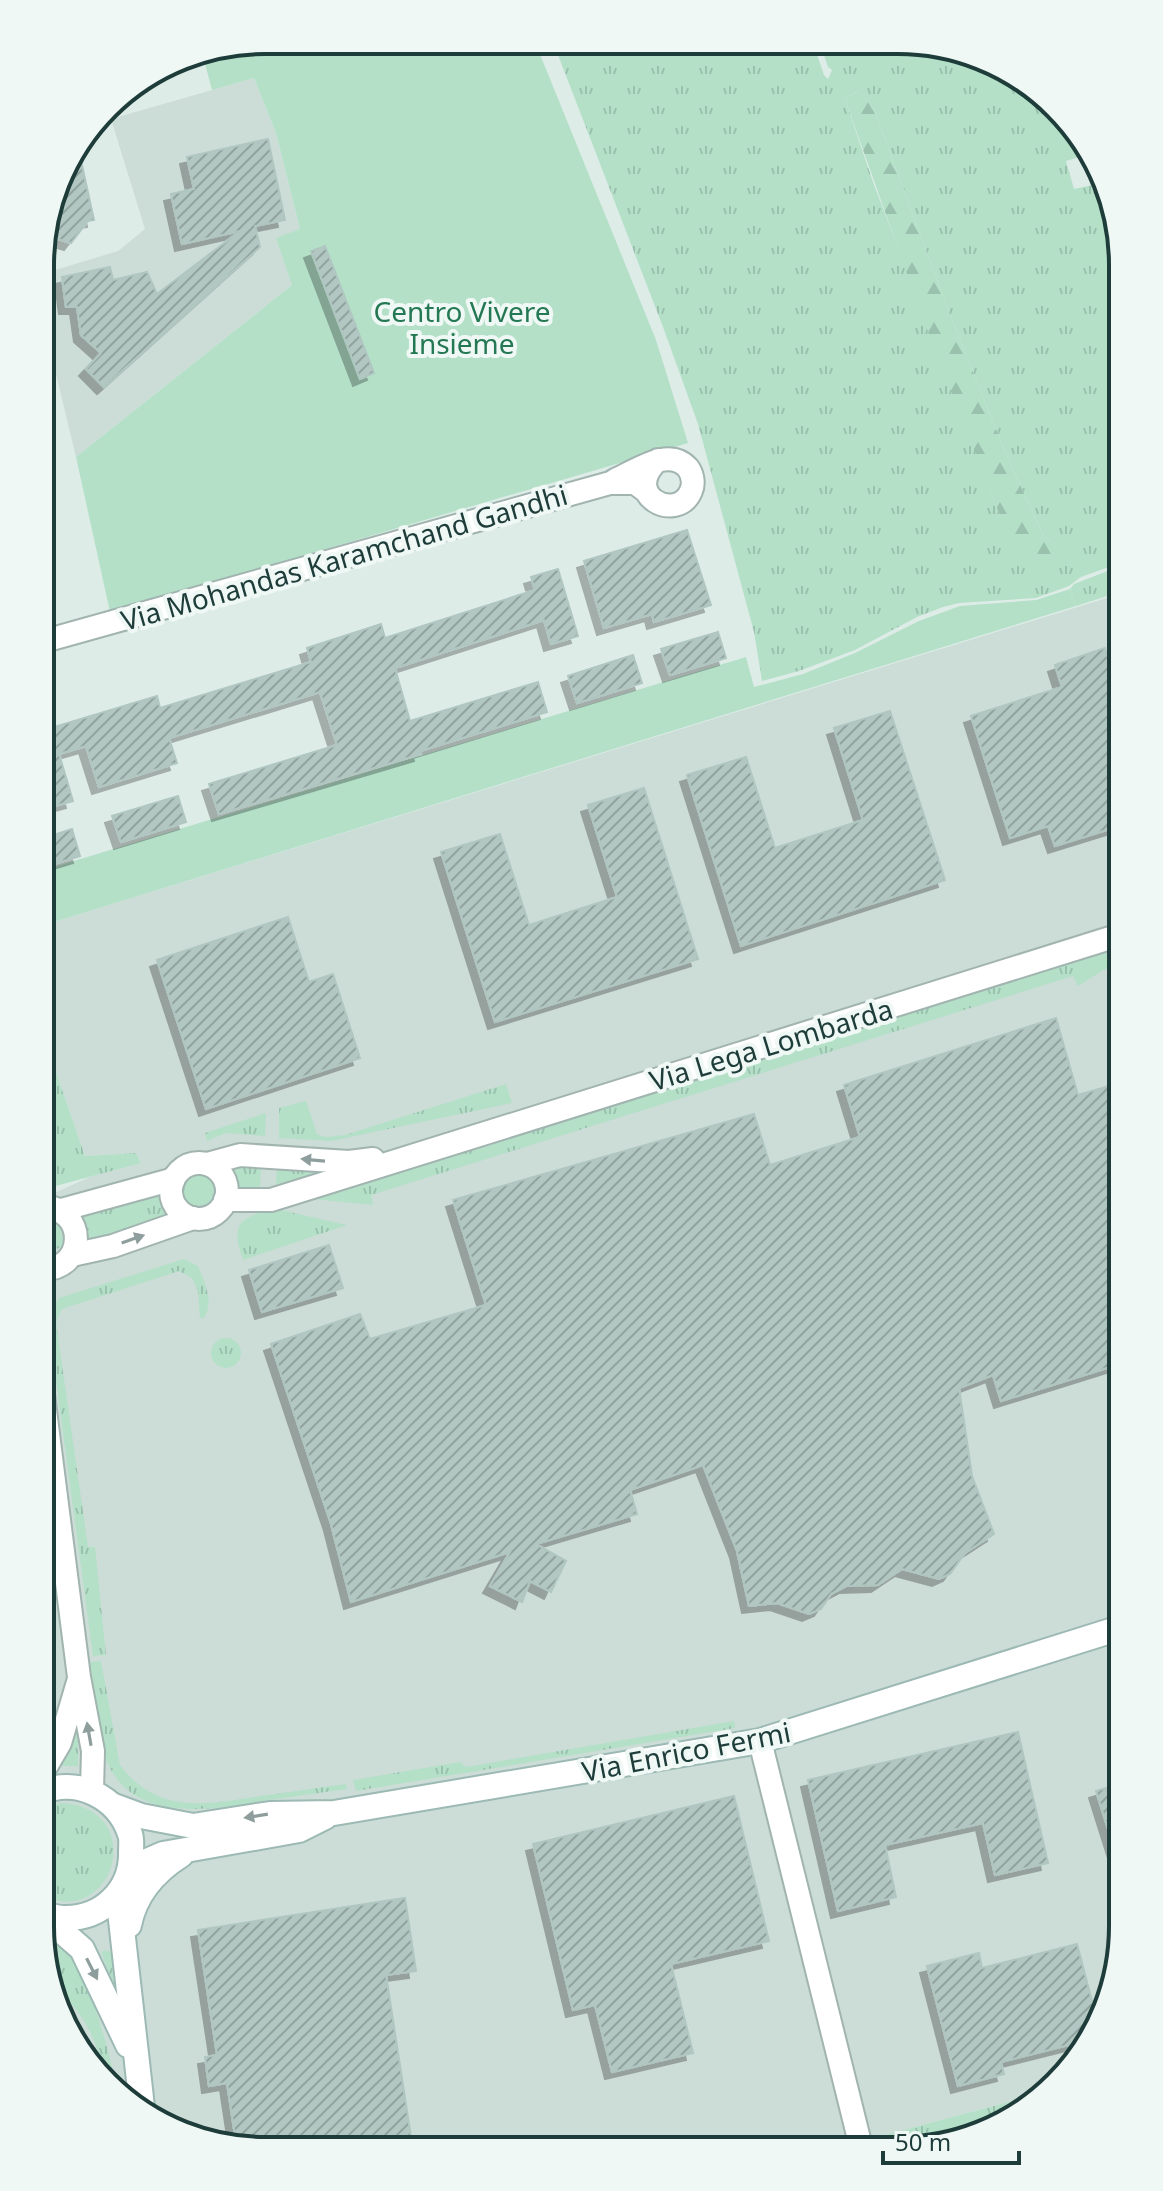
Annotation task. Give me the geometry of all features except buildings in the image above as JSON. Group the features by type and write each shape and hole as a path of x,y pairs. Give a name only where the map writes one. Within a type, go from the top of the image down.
{"street":[{"name":"Via Mohandas Karamchand Gandhi","path":"54,638 610,483 635,483 662,506 675,506 687,498 693,487 691,473 681,461 671,458 658,460"},
{"path":"610,483 658,460"},
{"path":"646,491 644,480 648,470 658,460"},
{"name":"Via Lega Lombarda","path":"54,1268 72,1255 113,1246 193,1218 209,1216 217,1212 225,1200 271,1200 1109,938"},
{"name":"Via Lega Lombarda","path":"54,1207 174,1179 184,1167 240,1155 349,1162 418,1153"},
{"path":"207,1164 221,1175 227,1192 225,1200"},
{"path":"174,1179 171,1195 174,1203 185,1215 193,1218"},
{"path":"54,1210 69,1217 77,1235 72,1255"},
{"path":"54,1481 79,1677 93,1751 92,1791"},
{"name":"Via Enrico Fermi","path":"114,1806 141,1816 193,1826 270,1814 334,1813 760,1741 1109,1631"},
{"path":"54,1753 60,1743 79,1677"},
{"path":"760,1741 859,2137"},
{"path":"54,1788 71,1786 92,1791 114,1806 131,1835 120,1911 141,2096"},
{"name":"Via Enrico Fermi","path":"54,1916 85,1916 106,1906 127,1879 163,1854 299,1830 334,1813"},
{"path":"125,1947 133,1905 147,1883 170,1862 194,1848"},
{"path":"54,1925 82,1949 113,2008 138,2070"}],"shaded area":[{"path":"254,78 276,133 300,229 277,239 292,285 76,457 54,366 54,270 118,251 145,229 111,121"},
{"path":"1109,597 1109,1940 1098,1994 1081,2032 1037,2085 1017,2100 877,2137 265,2137 210,2130 172,2115 126,2085 106,2065 76,2019 65,1994 58,1967 54,1926 54,1734 57,1728 54,1699 54,1193 92,1176 141,1163 136,1153 85,1156 54,1066 54,922"}],"green space":[{"name":"Centro Vivere Insieme","path":"540,54 656,340 688,443 110,612 76,457 292,285 276,238 300,229 276,133 254,78 212,90 205,63 237,56"},
{"path":"558,54 817,54 828,79 832,70 824,54 912,54 966,65 991,76 1037,106 1057,126 1078,157 1066,161 1074,189 1093,185 1098,197 1109,251 1109,567 1036,598 959,603 943,607 917,617 855,650 762,681 754,632 698,424","holes":["858,91 874,109 947,307 1006,454 1044,537 1084,559 1000,516 873,182 845,99"]},
{"path":"858,91 874,109 947,307 1006,454 1044,537 1085,559 1061,564 1031,560 1021,550 1000,516 923,319 845,99"},
{"path":"1109,570 1109,595 1076,606 1070,589 1074,584"},
{"path":"1070,589 1076,606 54,922 54,867 746,657 754,687 803,674 855,653 919,621 960,606 1036,600"},
{"path":"1109,951 1109,967 1078,986 1073,976 371,1195 373,1205 313,1199"},
{"path":"54,1066 85,1156 136,1153 141,1163 54,1186"},
{"path":"506,1084 512,1103 331,1141 279,1138 279,1108 306,1101 317,1134 325,1137 345,1135"},
{"path":"266,1113 265,1136 226,1133 207,1141 205,1133"},
{"path":"261,1163 260,1188 240,1187 230,1179 233,1164"},
{"path":"277,1165 317,1168 317,1175 276,1184"},
{"path":"199,1169 214,1175 220,1190 214,1205 199,1211 184,1205 178,1190 184,1175"},
{"path":"153,1190 172,1215 76,1245 69,1217"},
{"path":"272,1208 347,1225 243,1260 237,1238 240,1224"},
{"path":"57,1215 65,1247 54,1249 54,1216"},
{"path":"184,1259 198,1266 209,1299 207,1312 204,1318 200,1318 198,1291 192,1278 179,1271 62,1309 56,1322 88,1547 95,1547 106,1655 93,1656 54,1366 54,1306 59,1298"},
{"path":"226,1338 237,1342 241,1353 237,1364 226,1368 215,1364 211,1353 215,1342"},
{"path":"101,1661 120,1765 151,1792 184,1803 202,1803 346,1784 347,1789 205,1809 161,1806 142,1799 125,1787 111,1770 102,1746 90,1662"},
{"path":"78,1706 78,1766 59,1766"},
{"path":"734,1721 735,1728 356,1791 353,1780 460,1762 466,1767"},
{"path":"60,1803 88,1809 105,1824 113,1843 112,1864 103,1883 88,1896 66,1902 54,1899 54,1805"},
{"path":"55,1934 65,1944 82,1974 105,2039 112,2071 100,2056 77,2010 65,1994"},
{"path":"106,1950 112,1953 120,2001 101,1952"},
{"path":"1017,2100 991,2115 953,2130 926,2135 877,2137"}]}
